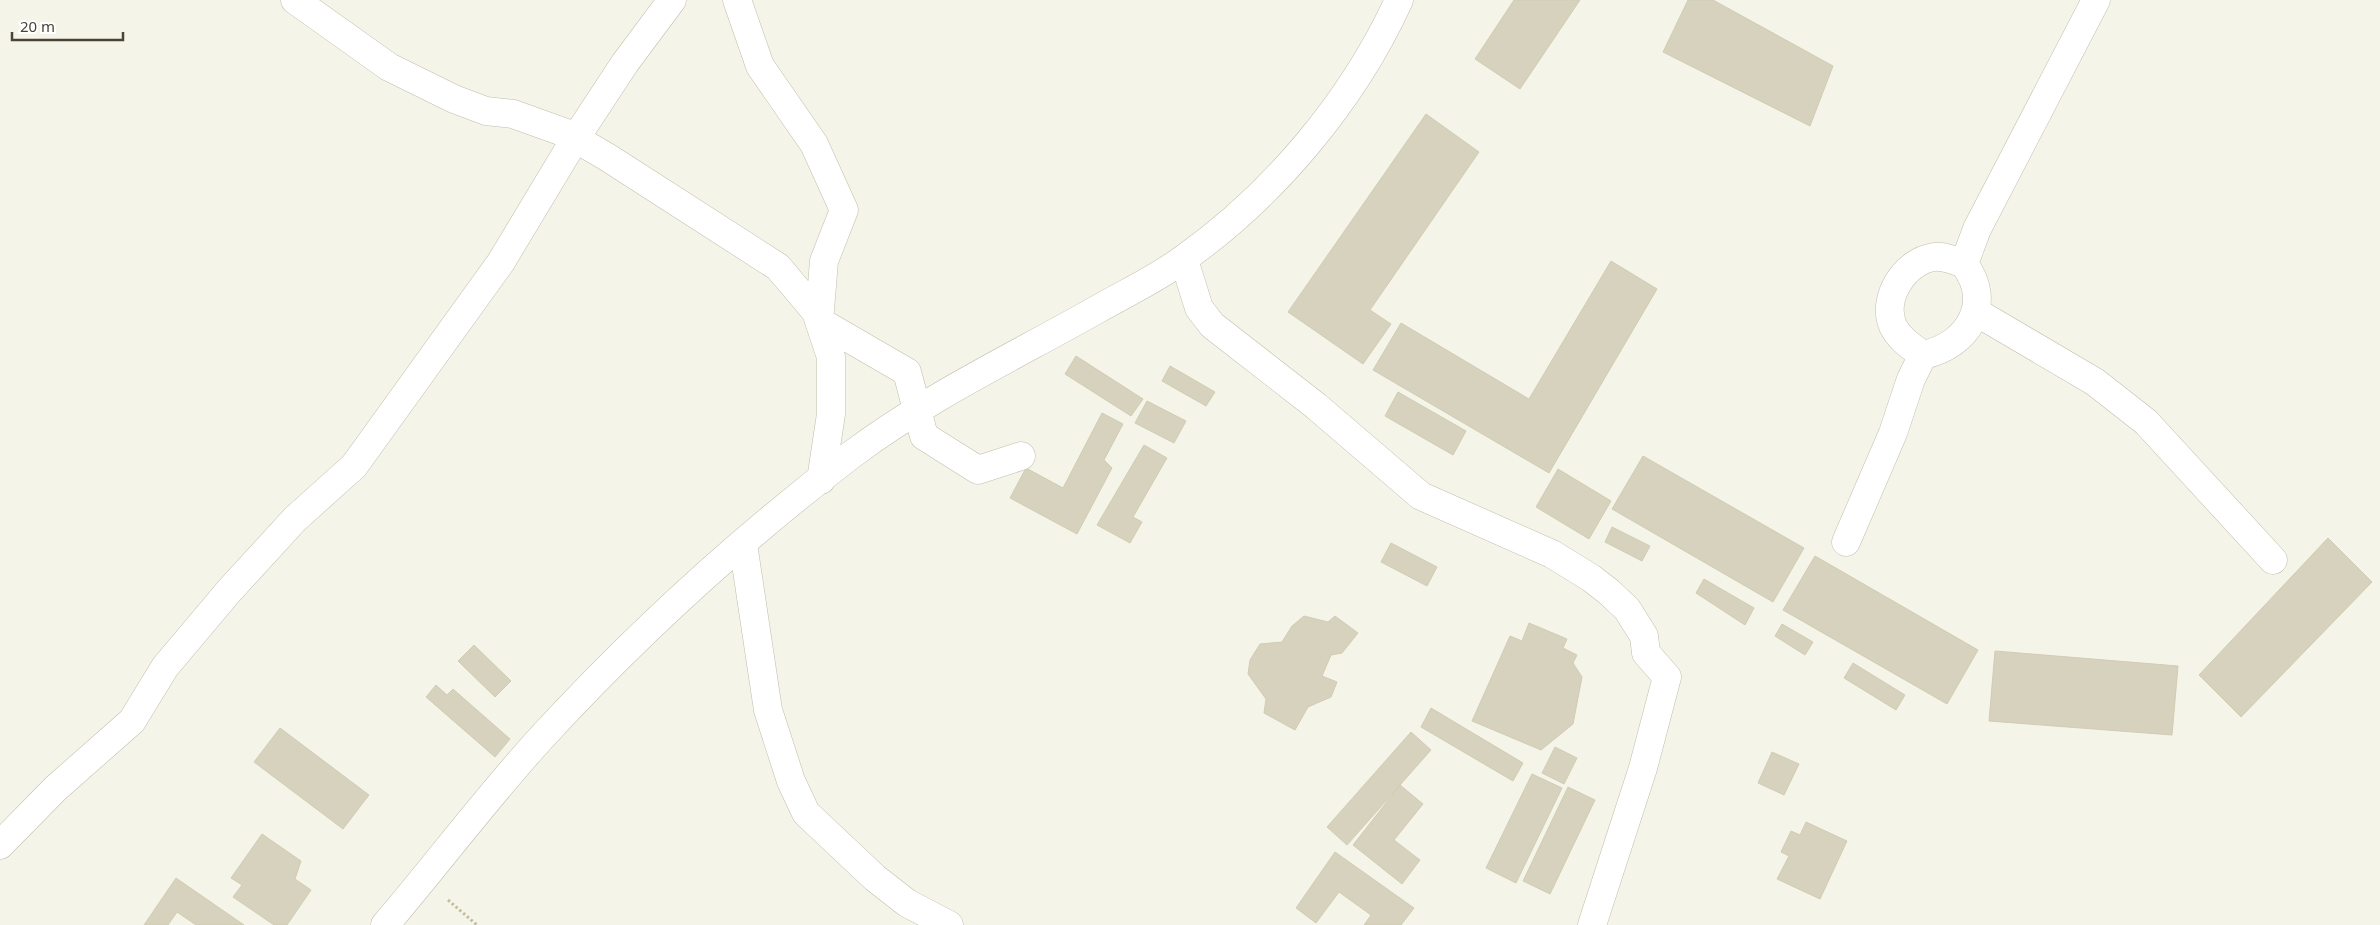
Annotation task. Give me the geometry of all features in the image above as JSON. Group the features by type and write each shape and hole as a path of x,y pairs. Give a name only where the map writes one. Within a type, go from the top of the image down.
{"street":[{"path":"295,0 390,67 430,87 471,107 513,114 551,127 608,156 778,268 816,312 831,357 832,383 828,439 821,480"},
{"path":"0,845 56,788 132,721 165,667 229,591 295,520 354,466 502,262 576,139 625,63 672,0"},
{"path":"737,0 760,66 814,144 844,210 824,261 819,321"},
{"path":"385,925 552,727 608,667 689,589 743,544 853,453 970,378 1046,338 1184,260 1250,207 1289,166 1343,96 1386,28 1399,0"},
{"path":"1964,264 1977,229 2096,0"},
{"path":"1942,257 1964,264 1973,276 1977,296 1976,312 1965,332 1957,340 1938,352 1923,355 1904,342 1893,325 1890,309 1897,285 1909,268 1923,260 1942,257"},
{"path":"1184,260 1195,300 1212,325 1316,406 1421,496 1552,554 1591,578 1627,608 1644,636 1646,653 1667,677 1644,768 1592,925"},
{"path":"1976,312 2095,382 2146,422 2273,560"},
{"path":"819,321 907,372 924,436 978,470 1021,456"},
{"path":"1846,542 1893,433 1911,379 1923,355"},
{"path":"743,544 768,710 791,781 806,813 875,878 907,903 949,925"}],"building":[{"path":"1514,0 1580,0 1520,89 1475,59"},
{"path":"1688,0 1713,0 1833,66 1810,126 1663,52"},
{"path":"1426,114 1479,152 1370,310 1391,324 1363,364 1288,312"},
{"path":"1611,261 1657,289 1549,473 1373,370 1401,323 1529,399"},
{"path":"1076,356 1143,399 1131,416 1065,374"},
{"path":"1170,366 1215,392 1206,406 1162,381"},
{"path":"1398,392 1466,431 1453,455 1385,416"},
{"path":"1147,401 1186,421 1174,443 1135,423"},
{"path":"1102,413 1123,424 1104,460 1112,468 1077,534 1010,498 1026,468 1063,488"},
{"path":"1144,445 1167,458 1133,517 1142,522 1130,543 1097,525"},
{"path":"1643,456 1804,548 1773,602 1612,509"},
{"path":"1558,469 1611,501 1589,539 1536,507"},
{"path":"1612,527 1650,546 1642,561 1605,542"},
{"path":"2328,538 2372,582 2241,717 2199,675"},
{"path":"1391,543 1437,567 1427,586 1381,562"},
{"path":"1815,556 1978,650 1947,704 1783,610"},
{"path":"1704,579 1754,608 1745,625 1696,593"},
{"path":"1304,616 1328,622 1335,616 1358,633 1342,653 1331,655 1322,676 1337,682 1331,697 1308,707 1295,730 1264,713 1266,699 1248,674 1250,660 1260,644 1282,642 1292,626"},
{"path":"1529,623 1567,639 1563,648 1577,655 1573,663 1582,677 1573,724 1541,750 1472,721 1510,636 1522,641"},
{"path":"1782,624 1813,642 1805,655 1775,636"},
{"path":"474,645 511,681 495,697 458,661"},
{"path":"1995,651 2178,666 2172,735 1989,721"},
{"path":"1853,663 1905,695 1896,710 1844,678"},
{"path":"436,685 447,695 453,689 510,739 495,757 426,697"},
{"path":"1431,708 1523,763 1513,781 1421,727"},
{"path":"280,728 369,795 343,829 254,762"},
{"path":"1411,732 1431,750 1347,845 1327,827"},
{"path":"1555,747 1577,758 1564,784 1542,773"},
{"path":"1772,752 1799,764 1784,795 1758,783"},
{"path":"1532,774 1562,788 1516,883 1486,868"},
{"path":"1400,785 1423,804 1394,840 1420,860 1402,884 1353,845"},
{"path":"1568,787 1595,800 1550,894 1523,881"},
{"path":"1806,822 1847,841 1820,899 1777,879 1789,856 1781,852 1791,831 1800,835"},
{"path":"262,834 301,861 295,879 311,890 287,925 274,925 233,897 242,885 231,878"},
{"path":"1335,852 1414,908 1401,925 1364,925 1371,915 1339,892 1316,923 1296,908"},
{"path":"176,878 244,925 196,925 177,912 168,925 144,925"}]}
